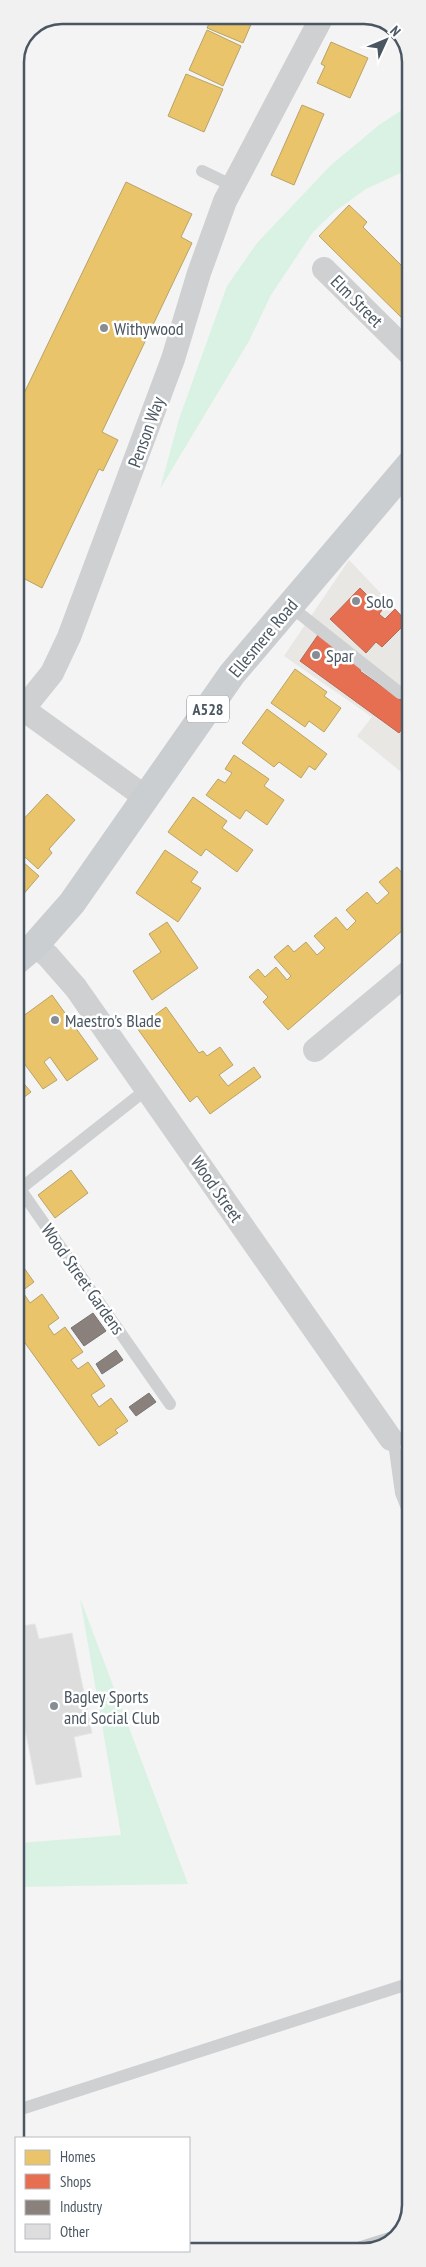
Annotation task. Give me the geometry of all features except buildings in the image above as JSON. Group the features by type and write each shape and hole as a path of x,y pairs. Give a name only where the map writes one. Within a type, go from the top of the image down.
{"main road":[{"name":"Ellesmere Road","path":"24,955 36,945 82,888 232,674 402,474"}],"street":[{"name":"Penson Way","path":"24,707 52,673 69,637 173,359 215,226 233,186 318,24"},
{"name":"Elm Street","path":"324,269 402,346"},
{"name":"Penson Way","path":"24,716 145,797"},
{"name":"Wood Street","path":"36,945 76,988 393,1444"},
{"path":"315,1050 402,978"}],"lane":[{"path":"202,172 233,186"},
{"path":"290,606 400,693"},
{"name":"Wood Street Gardens","path":"24,1186 147,1089"},
{"name":"Wood Street Gardens","path":"24,1195 170,1404"},
{"path":"393,1444 402,1460"},
{"path":"393,1444 402,1496"},
{"path":"24,2108 402,1985"}],"shaded area":[{"path":"349,560 402,616 402,773 357,736 372,717 284,656"}],"green space":[{"path":"402,110 402,172 366,189 334,212 313,232 271,295 249,341 160,489 179,419 227,286 257,243 331,165 379,125"},
{"path":"80,1598 188,1884 24,1887 24,1843 121,1835"}],"railway":[{"path":"361,2243 388,2235"}],"place":[{"name":"Withywood","path":"104,328"},
{"name":"Solo","path":"356,601"},
{"name":"Spar","path":"316,655"},
{"name":"Maestro's Blade","path":"55,1020"},
{"name":"Bagley Sports and Social Club","path":"54,1706"}]}
